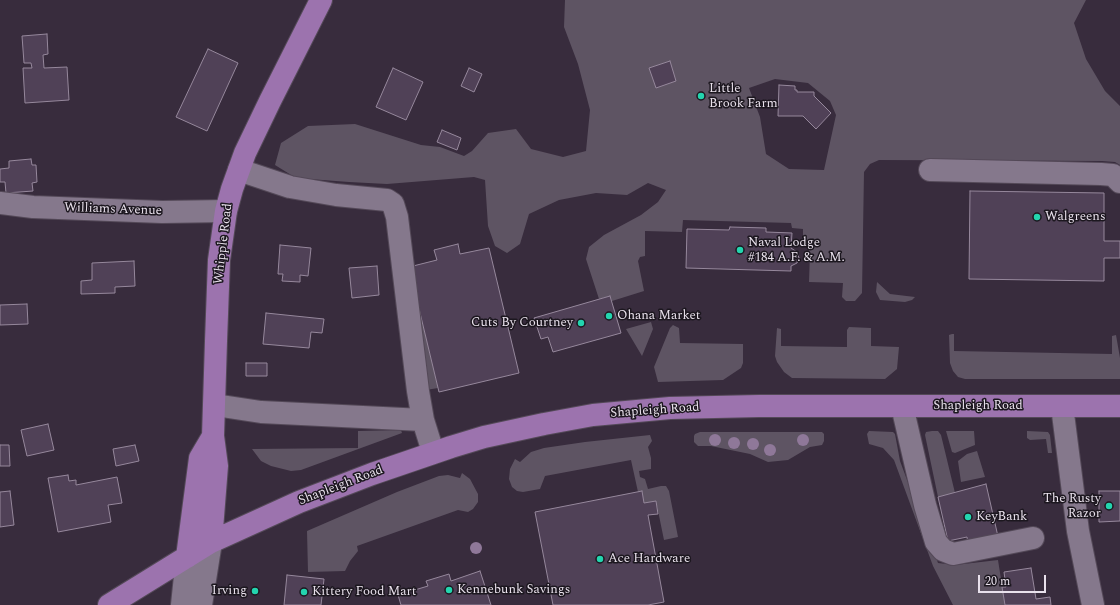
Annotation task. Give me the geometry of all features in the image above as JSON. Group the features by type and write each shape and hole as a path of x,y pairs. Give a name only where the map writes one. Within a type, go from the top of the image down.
{"main road":[{"name":"Whipple Road","path":"211,542 217,466 213,436 219,260 226,211 238,170 270,101 321,0"},
{"name":"Shapleigh Road","path":"211,542 299,502 433,452 484,436 544,424 639,410 759,406 1120,406"},
{"name":"Whipple Road","path":"187,557 200,458 213,436"},
{"path":"108,605 211,542"}],"street":[{"path":"238,170 290,187 336,196 387,200 393,204 397,217 418,391 423,420 433,452"},
{"path":"930,170 1101,174 1113,176 1120,182"},
{"name":"Williams Avenue","path":"0,204 33,207 154,212 226,211"},
{"path":"215,405 261,412 423,420"},
{"path":"902,406 925,505 936,542 943,550 952,554 1033,538"},
{"path":"1062,406 1078,530 1093,605"},
{"path":"201,605 211,542"},
{"path":"182,605 187,557"}],"shaded area":[{"path":"565,0 1086,0 1074,23 1086,59 1105,91 1120,106 1120,165 1115,162 1102,161 879,160 870,164 864,172 862,293 855,301 846,301 842,297 843,283 809,282 810,253 808,247 803,245 803,229 792,228 791,223 683,220 682,232 645,231 645,256 640,257 638,261 644,291 612,301 610,296 599,299 586,259 589,247 604,235 641,215 658,202 666,190 648,183 627,195 596,193 559,200 529,214 520,244 507,253 495,246 488,226 485,180 474,177 387,184 349,182 296,178 275,165 281,143 308,126 355,124 421,145 440,147 464,156 472,151 488,133 516,129 531,149 563,157 586,151 590,110 578,64 564,27","holes":["775,79 808,83 830,101 836,115 824,170 789,169 766,154 760,117 749,88"]},
{"path":"412,278 438,388 426,390"},
{"path":"877,282 890,294 915,297 912,300 905,302 880,300 876,292"},
{"path":"651,322 653,329 642,356 626,329"},
{"path":"673,325 679,328 680,343 743,344 743,363 741,368 723,380 658,382 654,367 670,328"},
{"path":"849,327 871,328 871,346 899,347 897,369 885,379 792,378 784,372 777,362 775,356 777,328 781,329 781,346 847,347 847,330"},
{"path":"954,334 954,351 1112,354 1112,336 1116,335 1120,358 1120,379 965,379 958,377 953,371 950,363 949,335"},
{"path":"401,430 402,433 301,470 291,471 271,466 261,461 252,449 358,448 358,431"},
{"path":"869,431 893,432 895,434 900,461 938,563 955,565 998,560 1005,605 953,605 933,566 894,460 883,448 869,444 867,434"},
{"path":"938,431 941,435 955,493 938,497 925,435 926,432"},
{"path":"946,431 974,431 975,445 955,453 952,452"},
{"path":"1027,431 1048,432 1050,435 1052,453 1048,453 1046,439 1030,440 1027,438"},
{"path":"700,432 822,432 824,434 824,441 822,445 810,447 788,460 768,462 750,454 711,446 698,446 694,442 694,436"},
{"path":"650,435 652,441 648,447 651,458 651,469 639,471 640,477 645,479 648,489 666,486 669,491 678,537 664,540 656,501 644,503 642,492 638,492 631,460 545,476 540,489 523,492 517,491 512,487 509,479 510,469 515,459 520,462 531,452 544,448 585,442"},
{"path":"977,451 985,477 961,482 958,461 967,454"},
{"path":"462,473 470,479 478,494 478,502 473,509 468,512 458,510 357,546 358,551 350,561 345,571 308,572 307,531 397,492 439,476 448,475 460,478"}],"building":[{"path":"47,34 48,54 43,55 44,68 67,67 69,100 25,103 23,68 32,68 31,63 24,63 22,36"},
{"path":"208,49 238,63 207,131 176,117"},
{"path":"670,61 676,81 656,88 649,68"},
{"path":"393,68 423,82 406,120 376,107"},
{"path":"469,68 482,74 474,92 461,86"},
{"path":"779,85 795,86 795,90 797,90 797,92 814,92 814,96 831,113 816,129 803,116 778,116"},
{"path":"442,130 461,138 457,150 437,142"},
{"path":"31,159 32,165 36,165 37,182 32,183 33,191 6,193 5,182 0,182 0,169 9,168 9,161"},
{"name":"Walgreens","path":"970,191 1104,193 1104,241 1120,241 1120,258 1104,258 1104,281 969,279"},
{"name":"Naval Lodge #184 A.F. & A.M.","path":"730,227 766,228 766,232 792,233 791,248 797,252 799,258 797,263 791,266 791,271 686,268 687,229 729,230"},
{"path":"458,244 460,254 489,248 519,373 439,392 409,267 437,260 434,250"},
{"path":"280,245 311,248 308,276 300,275 300,282 282,281 283,274 278,274"},
{"path":"134,261 135,286 115,287 115,293 81,294 81,281 92,280 92,263"},
{"path":"377,266 379,295 352,298 349,268"},
{"path":"610,296 621,333 553,352 548,337 541,339 534,318"},
{"path":"27,304 28,324 0,325 0,305"},
{"path":"266,313 324,319 322,333 311,332 309,348 263,344"},
{"path":"246,363 267,363 267,376 246,376"},
{"path":"48,424 54,450 27,456 21,430"},
{"path":"0,445 9,445 10,466 0,466"},
{"path":"135,445 139,461 116,466 113,449"},
{"path":"68,475 69,481 76,480 76,485 117,477 122,503 108,505 111,522 58,532 48,478"},
{"name":"KeyBank","path":"986,484 1002,554 968,545 967,537 948,541 938,497"},
{"path":"10,491 14,525 0,527 0,492"},
{"name":"Ace Hardware","path":"642,491 644,503 656,501 658,514 648,515 664,602 648,605 553,605 535,512"},
{"name":"The Rusty Razor","path":"1099,491 1120,491 1120,521 1099,522"},
{"path":"1031,568 1036,599 1050,597 1051,605 1005,605 1002,587 1006,587 1004,572"},
{"name":"Kennebunk Savings","path":"480,571 491,605 401,605 398,595 428,586 426,581 449,574 451,581"},
{"name":"Kittery Food Mart","path":"287,575 324,579 321,605 284,605"}],"place":[{"name":"Little Brook Farm","path":"701,96"},
{"name":"Walgreens","path":"1037,217"},
{"name":"Naval Lodge #184 A.F. & A.M.","path":"740,250"},
{"name":"Ohana Market","path":"609,316"},
{"name":"Cuts By Courtney","path":"581,323"},
{"name":"The Rusty Razor","path":"1109,506"},
{"name":"KeyBank","path":"968,517"},
{"name":"Ace Hardware","path":"600,559"},
{"name":"Kennebunk Savings","path":"449,590"},
{"name":"Irving","path":"255,591"},
{"name":"Kittery Food Mart","path":"304,592"}]}
